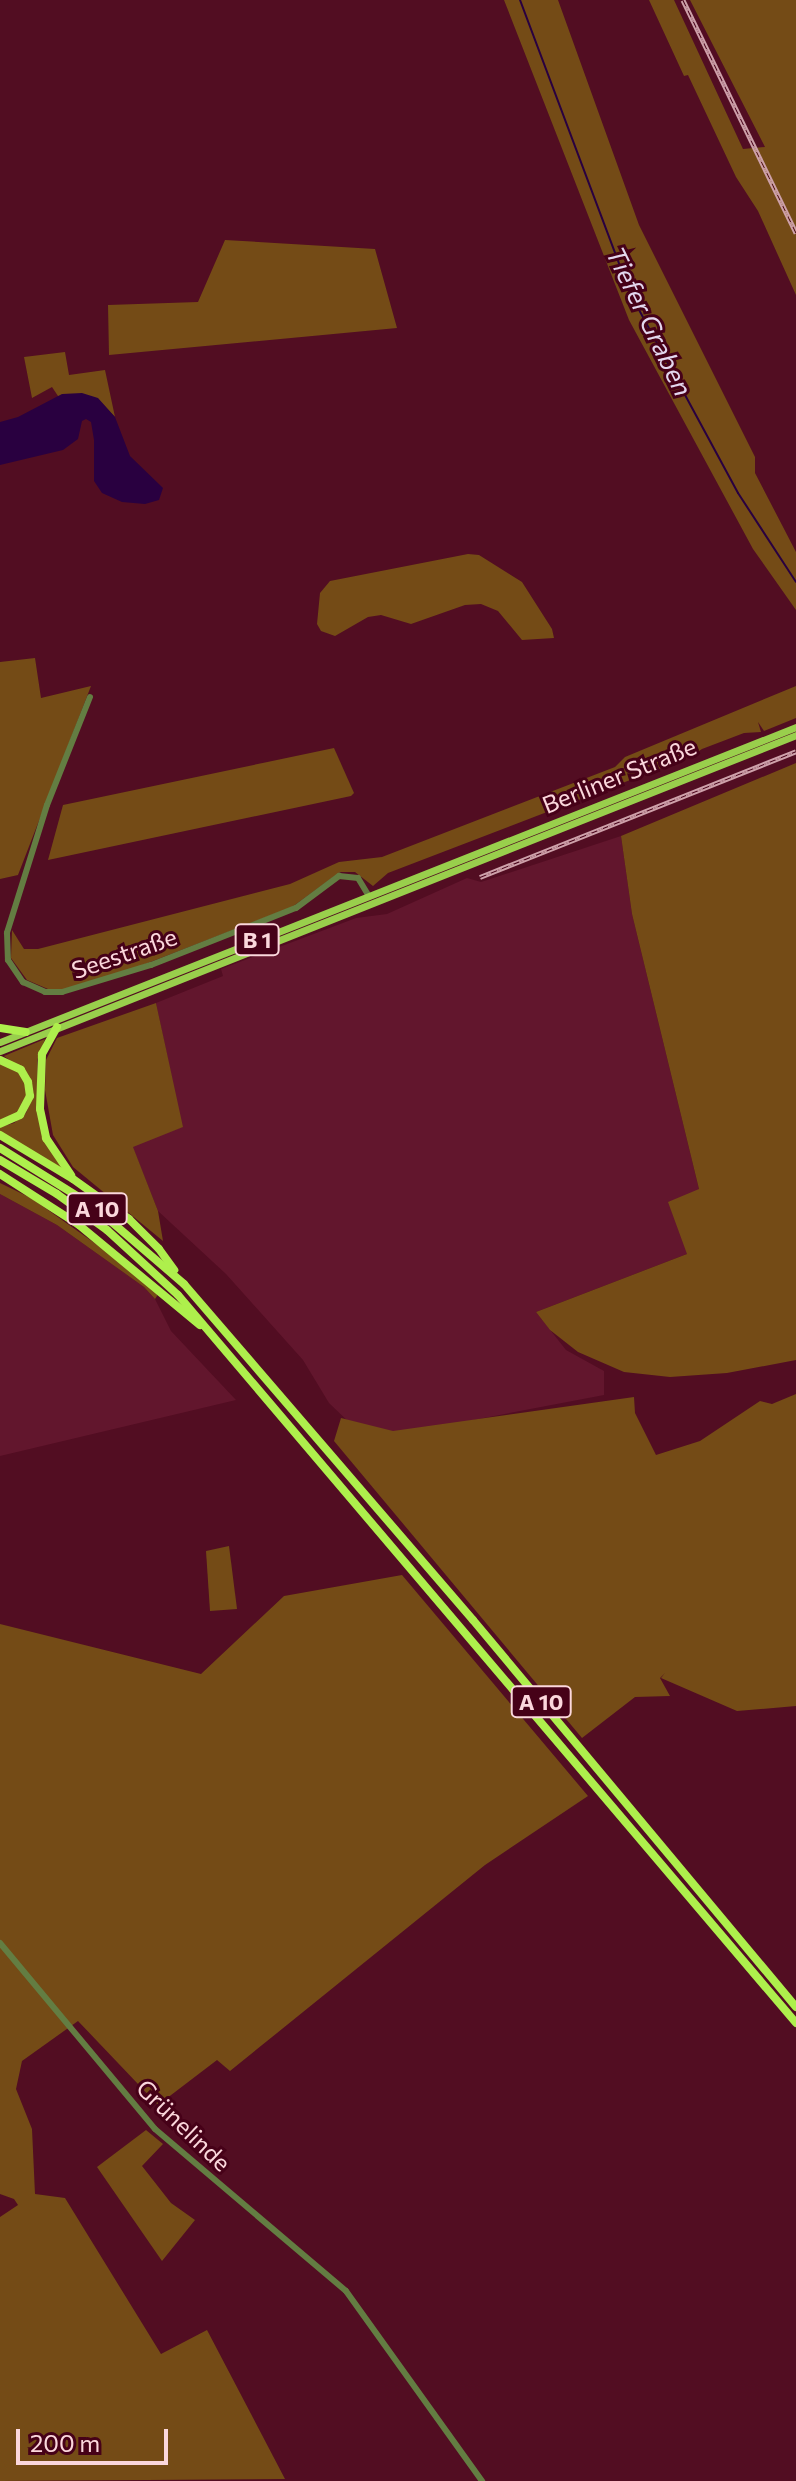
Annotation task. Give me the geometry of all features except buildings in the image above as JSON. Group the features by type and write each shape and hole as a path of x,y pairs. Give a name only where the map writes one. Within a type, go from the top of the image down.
{"highway":[{"path":"57,1027 42,1054 40,1109 46,1138 73,1179"},
{"path":"0,1028 26,1032"},
{"path":"0,1060 21,1070 28,1082 30,1096 20,1115 0,1124"},
{"path":"0,1135 73,1179 129,1219 159,1249 184,1284"},
{"name":"A 10","path":"0,1148 93,1206 184,1284 473,1620 796,2007"},
{"name":"A 10","path":"0,1160 57,1194 125,1244 220,1342 796,2023"},
{"path":"0,1174 79,1225 220,1342"},
{"path":"0,1181 16,1184"}],"main road":[{"name":"Berliner Straße","path":"369,896 796,727"},
{"name":"Berliner Straße","path":"57,1027 383,901 796,735"},
{"name":"B 1","path":"0,1042 369,896"},
{"name":"B 1","path":"0,1051 57,1027"}],"street":[{"name":"Seestraße","path":"90,697 47,805 7,933 8,960 23,982 45,992 62,992 151,965 296,908 339,876 358,878 369,896"},
{"name":"Grünelinde","path":"0,1943 155,2129 346,2291 482,2481"}],"shaded area":[{"path":"504,0 558,0 639,225 755,457 755,473 796,552 796,610 753,549 629,320"},
{"path":"649,0 674,0 743,149 765,147 690,0 796,0 796,295 758,211 736,177"},
{"path":"225,240 375,249 397,328 109,355 108,305 198,302"},
{"path":"65,352 69,375 105,370 115,417 98,399 58,396 52,387 32,398 24,357"},
{"path":"82,393 98,398 115,417 130,456 163,488 159,500 145,504 122,502 102,493 94,481 94,440 91,422 86,419 82,421 78,439 63,450 0,465 0,422 18,417 62,394"},
{"path":"468,554 479,555 522,582 552,629 554,638 522,640 498,611 481,604 465,605 411,624 381,615 368,617 335,636 321,631 317,624 320,593 330,581"},
{"path":"35,658 41,698 91,686 18,875 0,879 0,662"},
{"path":"796,686 796,718 764,731 758,722 761,732 744,733 702,749 690,757 388,873 373,886 355,872 340,872 292,907 140,966 65,989 48,989 27,980 11,958 12,930 24,949 38,949 290,884 339,862 382,857 615,767 625,757"},
{"path":"334,748 354,793 351,796 48,860 63,805"},
{"path":"796,763 796,1360 727,1373 670,1377 624,1372 578,1352 550,1330 536,1312 687,1254 668,1202 699,1189 632,914 621,836"},
{"path":"621,836 632,914 699,1189 687,1254 536,1312 566,1350 604,1371 604,1395 400,1434 354,1427 329,1403 303,1360 226,1274 158,1211 132,1146 182,1127 156,1003 223,976 221,969 356,918 387,914 467,878 481,882"},
{"path":"156,1003 183,1127 133,1147 158,1211 163,1241 73,1167 53,1135 45,1090 46,1060 57,1038"},
{"path":"45,1039 37,1060 38,1111 63,1169 0,1133 0,1127 14,1123 26,1113 33,1096 27,1073 4,1056"},
{"path":"0,1061 22,1074 27,1094 17,1114 0,1122"},
{"path":"0,1183 31,1198 127,1266 159,1293 155,1299 144,1287 57,1225 0,1194"},
{"path":"0,1194 57,1225 144,1287 155,1299 171,1331 236,1400 0,1456"},
{"path":"796,1394 796,1706 737,1711 661,1678 665,1673 660,1678 670,1696 635,1697 582,1738 334,1441 341,1418 393,1431 634,1397 635,1413 656,1455 700,1441 760,1401 772,1404"},
{"path":"229,1546 237,1609 210,1611 206,1551"},
{"path":"402,1575 588,1796 485,1865 230,2071 217,2060 158,2105 78,2021 22,2061 16,2089 32,2129 35,2194 65,2198 161,2354 207,2330 285,2479 0,2481 0,2217 18,2205 14,2199 0,2194 0,1624 201,1674 284,1596"},
{"path":"146,2130 163,2144 142,2166 171,2203 195,2220 162,2261 97,2167"}],"waterway":[{"name":"Tiefer Graben","path":"520,0 631,295 738,493 796,582"}],"railway":[{"path":"683,0 796,233"},
{"path":"480,877 796,751"}]}
